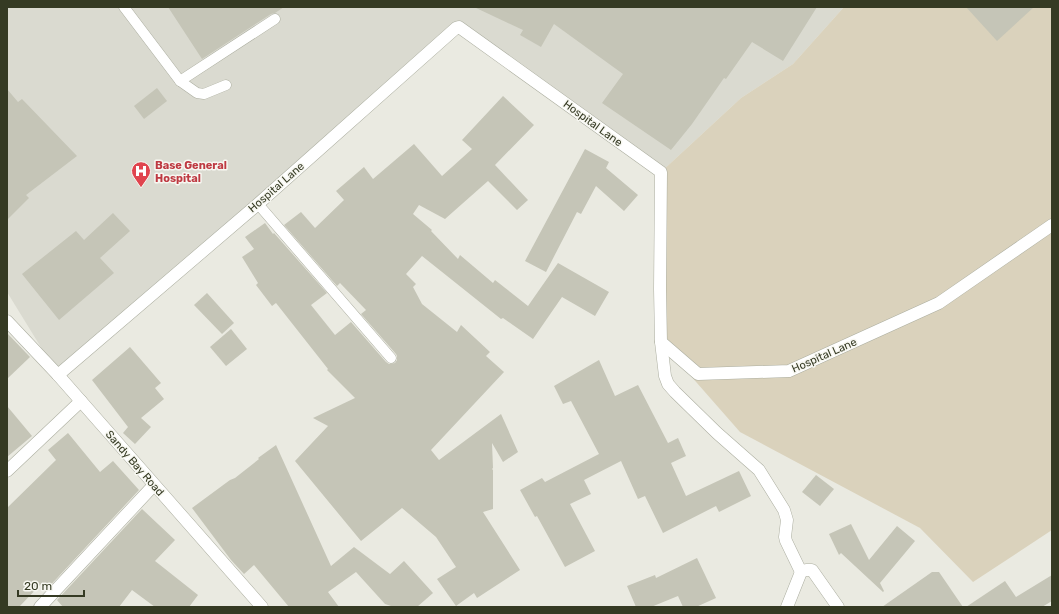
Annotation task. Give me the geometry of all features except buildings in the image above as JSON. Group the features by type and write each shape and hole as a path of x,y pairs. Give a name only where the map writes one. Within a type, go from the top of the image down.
{"street":[{"name":"Hospital Lane","path":"58,375 258,204 456,28 459,27 661,172 661,342 698,374 789,371 939,303 1052,225"},
{"name":"Sandy Bay Road","path":"7,321 58,375 262,607"},
{"path":"661,342 665,376 668,384 717,434 759,470 784,510 787,520 786,541 801,572 787,607"},
{"path":"7,471 81,401"},
{"path":"40,607 154,485"},
{"path":"801,572 812,570 838,607"}],"lane":[{"path":"124,7 180,81 197,93 204,94 226,85"},
{"path":"180,81 275,19"},
{"path":"258,204 391,358"}],"shaded area":[{"name":"Base General Hospital","path":"7,7 844,7 793,64 741,98 661,172 461,28 58,375 7,292"},
{"path":"844,7 1052,7 1052,530 973,582 920,528 740,432 661,342 661,172 741,98 793,64"}],"place":[{"name":"Base General Hospital","path":"141,188"}]}
